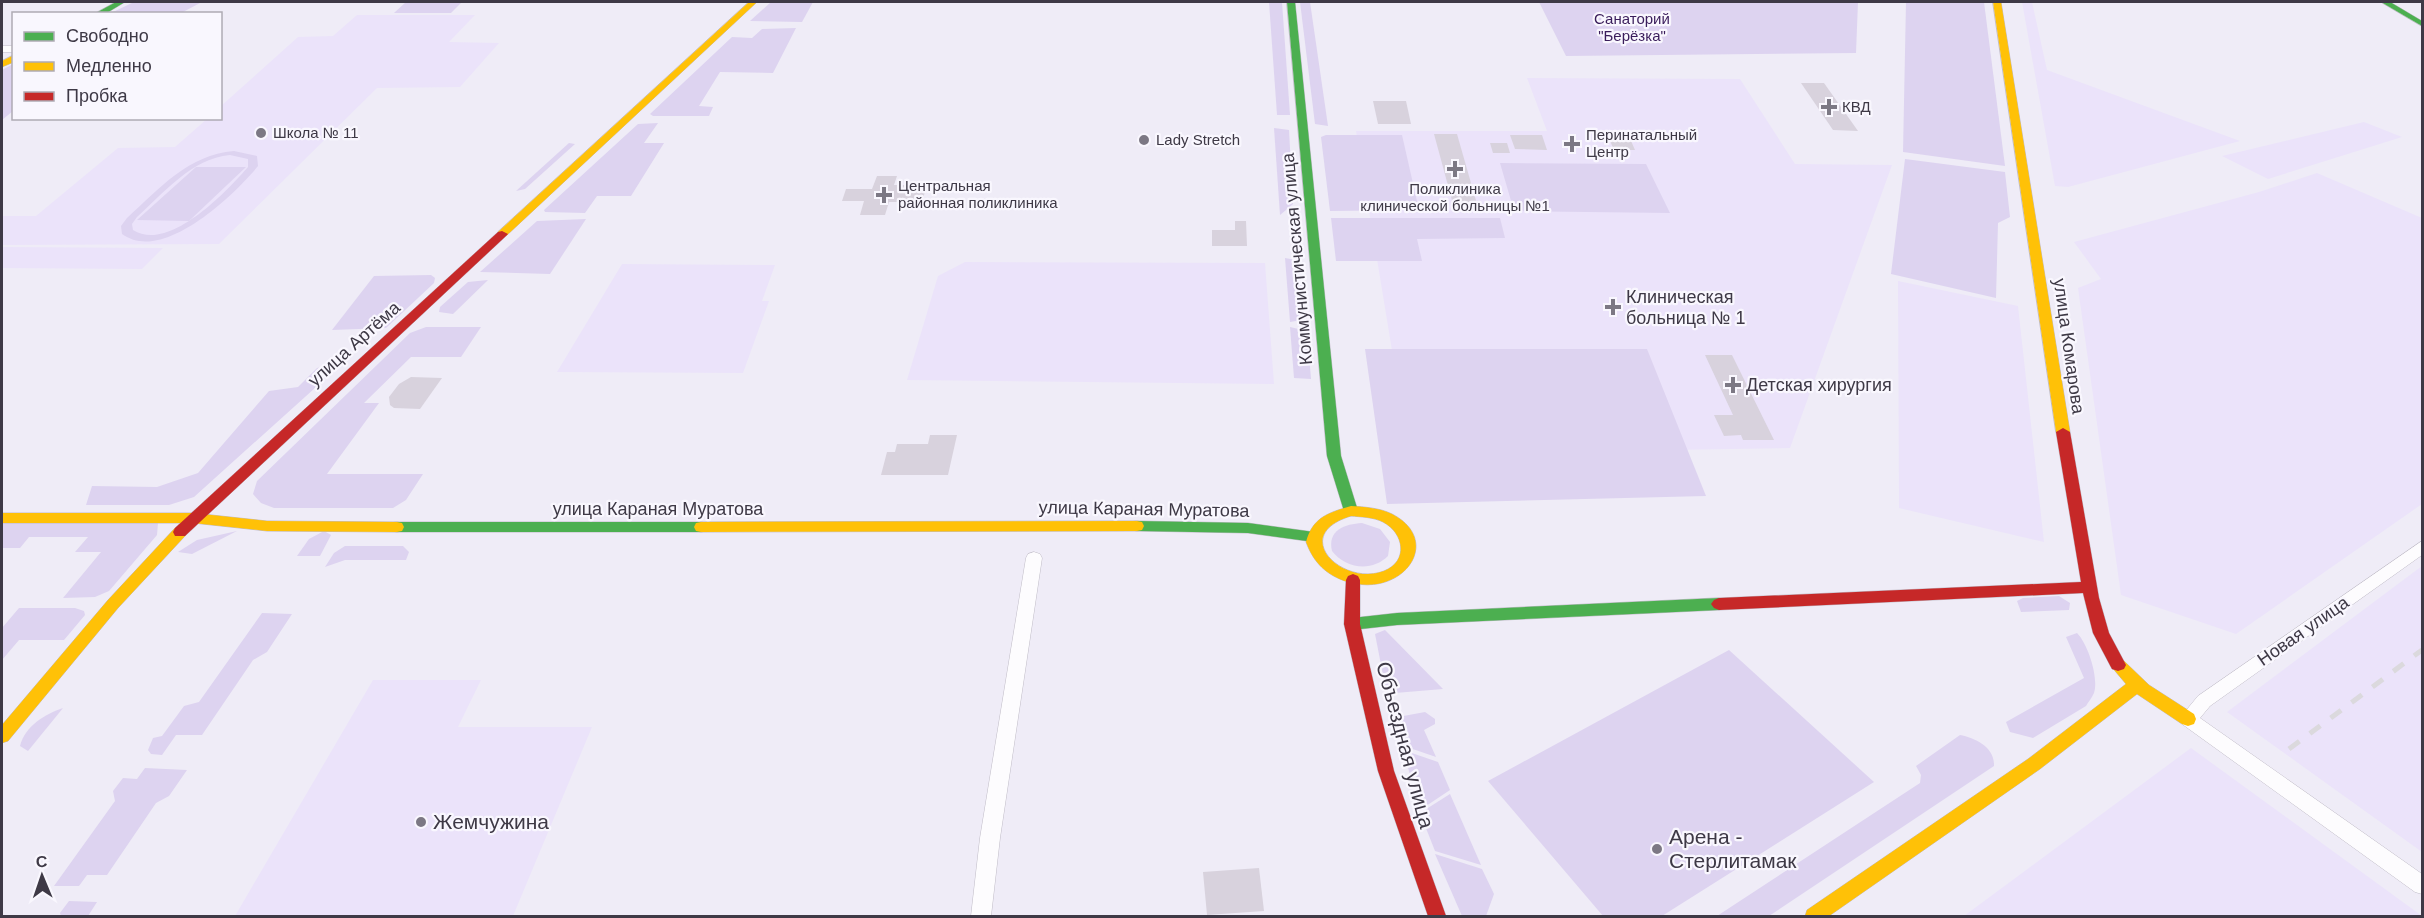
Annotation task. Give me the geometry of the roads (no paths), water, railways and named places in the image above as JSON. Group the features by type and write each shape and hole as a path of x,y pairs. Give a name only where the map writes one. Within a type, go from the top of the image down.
{"main road":[{"path":"102,12 121,2"},
{"name":"улица Артёма","path":"2,736 113,604 194,518 753,2"},
{"name":"Коммунистическая улица","path":"1290,2 1334,456 1351,511"},
{"name":"улица Комарова","path":"1997,2 2001,43 2036,241 2056,387 2090,587 2107,648 2135,686"},
{"path":"2385,2 2422,24"},
{"path":"1351,511 1363,511 1387,518 1404,534 1409,544 1409,554 1404,564 1396,572 1370,581 1353,580 1335,573 1321,563 1313,546 1314,537 1323,522 1351,511"},
{"name":"улица Караная Муратова","path":"2,518 194,518 267,526 345,527 949,525 1248,528 1314,537"},
{"name":"Объездная улица","path":"1353,580 1352,624 1386,771 1403,825 1437,916"},
{"path":"1352,624 1396,619 2090,587"},
{"path":"1814,916 2034,764 2135,686 2188,719"}],"street":[{"name":"Новая улица","path":"2188,719 2204,701 2422,547"},
{"path":"981,916 990,838 1034,558"},
{"path":"2188,719 2422,885"}],"railway":[{"path":"2289,749 2422,650"}],"place":[{"name":"КВД","path":"1829,107"},
{"name":"Школа № 11","path":"261,133"},
{"name":"Lady Stretch","path":"1144,140"},
{"name":"Перинатальный Центр","path":"1572,144"},
{"name":"Поликлиника клинической больницы №1","path":"1455,169"},
{"name":"Центральная районная поликлиника","path":"884,195"},
{"name":"Клиническая больница № 1","path":"1613,307"},
{"name":"Детская хирургия","path":"1733,385"},
{"name":"Жемчужина","path":"421,822"},
{"name":"Арена - Стерлитамак","path":"1657,849"}],"park label":[{"name":"Санаторий \"Берёзка\"","path":"1632,28"}]}
